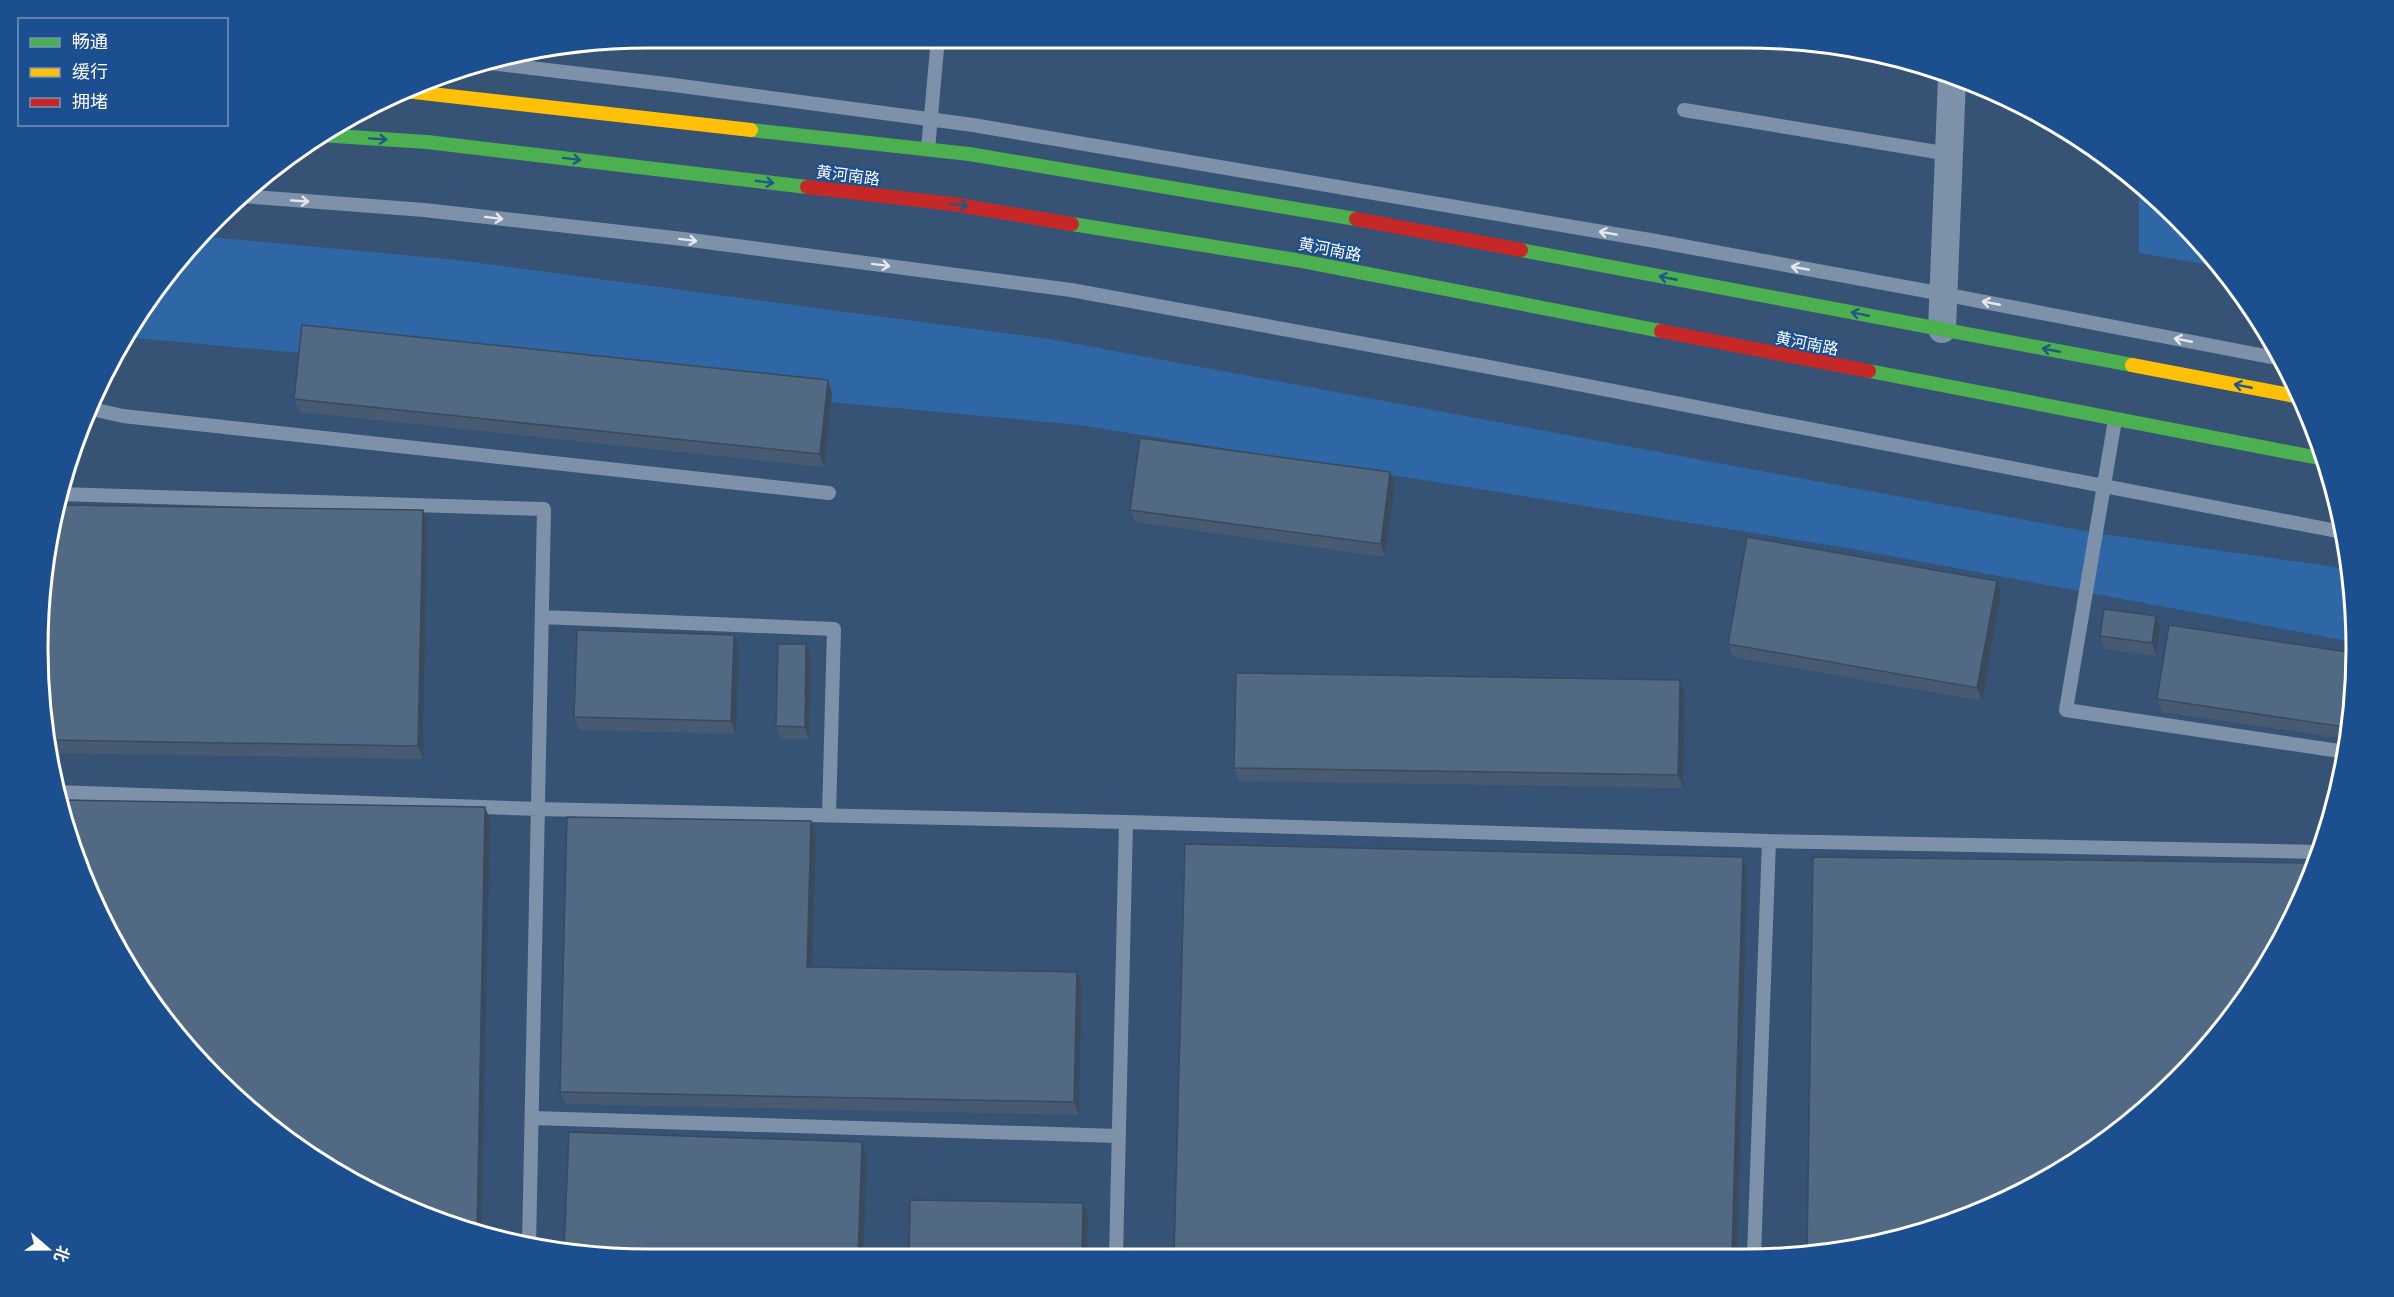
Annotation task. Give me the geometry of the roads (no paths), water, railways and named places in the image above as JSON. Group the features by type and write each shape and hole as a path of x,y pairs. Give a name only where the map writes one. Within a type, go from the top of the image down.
{"main road":[{"name":"黄河南路","path":"432,89 969,154 1322,213 2289,395"},
{"name":"黄河南路","path":"335,136 427,142 975,208 1296,260 2315,457"}],"street":[{"path":"1941,329 1952,85"}],"lane":[{"path":"928,150 937,48"},
{"path":"507,65 930,119 1627,236 2271,357"},
{"path":"1684,110 1949,154"},
{"path":"253,197 424,210 683,239 1071,290 1484,366 2334,530"},
{"path":"98,410 123,416 829,494"},
{"path":"2115,420 2066,710 2337,751"},
{"path":"68,494 544,509 529,1237"},
{"path":"542,618 834,629 829,815"},
{"path":"66,792 538,809 1125,822 1769,841 2310,852"},
{"path":"1116,1249 1125,822"},
{"path":"1754,1249 1769,841"},
{"path":"532,1118 1118,1136"}]}
